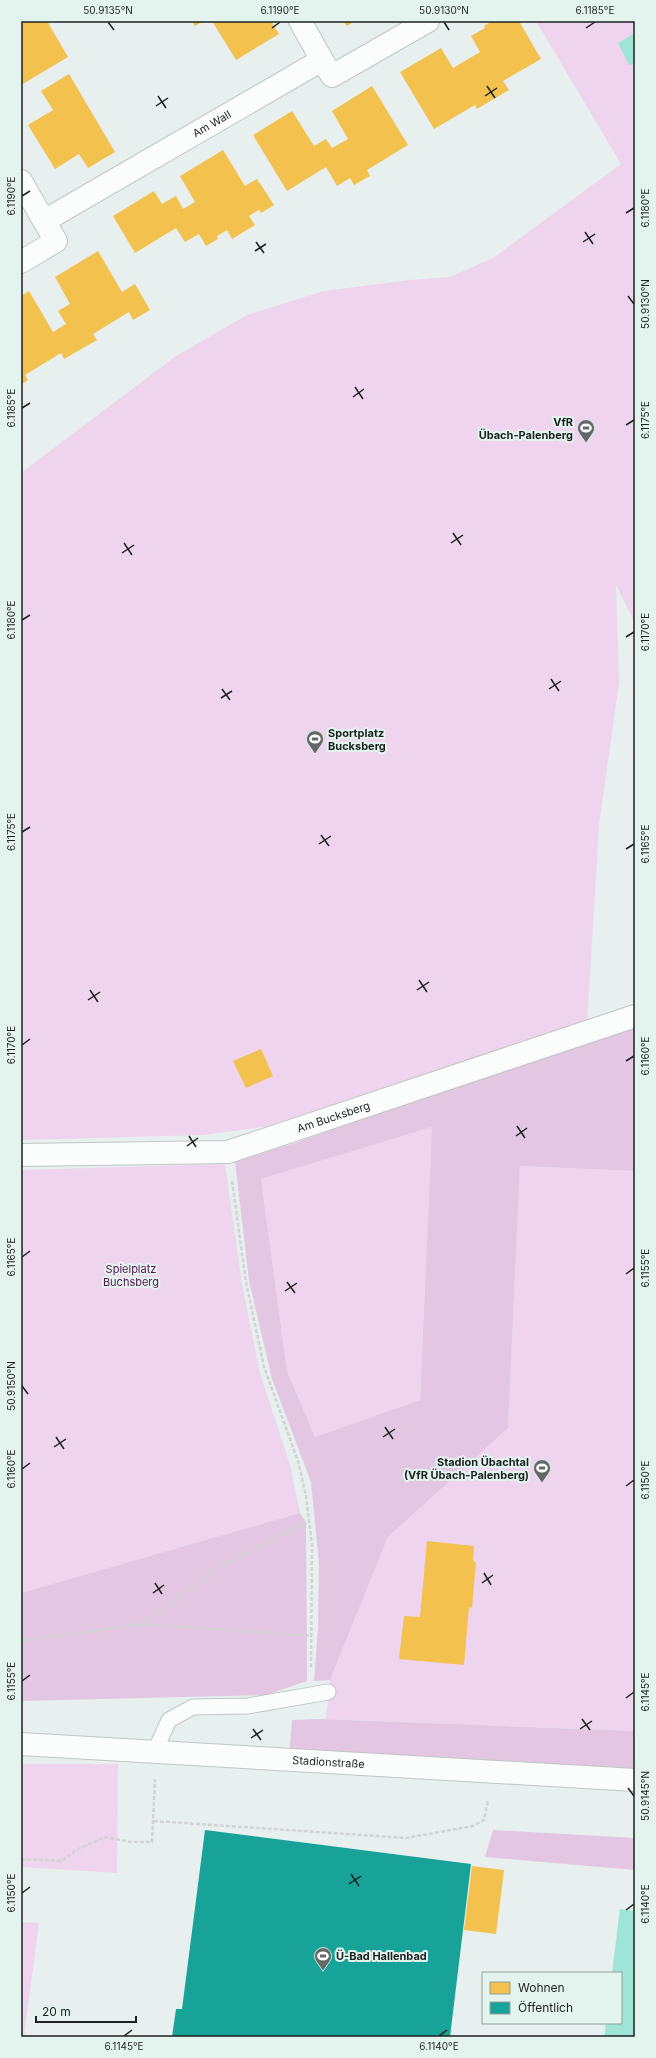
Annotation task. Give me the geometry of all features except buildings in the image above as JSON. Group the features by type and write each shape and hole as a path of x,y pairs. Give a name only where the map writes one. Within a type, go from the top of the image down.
{"street":[{"path":"300,21 332,76 428,21"},
{"name":"Am Wall","path":"44,221 322,60"},
{"path":"21,180 56,241 21,262"},
{"name":"Am Bucksberg","path":"21,1155 228,1152 635,1016"},
{"name":"Stadionstraße","path":"21,1744 635,1780"}],"lane":[{"path":"154,1753 169,1720 193,1707 248,1706 328,1692"}],"path":[{"path":"228,1152 246,1282 264,1367 298,1461 310,1520 312,1545 311,1644"},
{"path":"142,1624 221,1566 310,1520"},
{"path":"21,1641 142,1624 311,1636"},
{"path":"154,1821 406,1838 473,1826 484,1820 488,1809 490,1772"},
{"path":"21,1859 62,1862 76,1850 105,1837 131,1842 152,1842 154,1808"}],"green space":[{"name":"Sportplatz Bucksberg","path":"536,21 635,21 635,623 616,585 619,683 599,825 587,1026 264,1127 203,1135 21,1140 21,473 176,356 247,315 324,291 410,280 450,277 493,258 621,164"},
{"path":"432,1127 420,1400 315,1437 287,1371 261,1179"},
{"name":"Spielplatz Buchsberg","path":"225,1164 242,1284 260,1373 290,1465 300,1513 21,1593 21,1170"},
{"name":"Stadion Übachtal (VfR Übach-Palenberg)","path":"520,1166 635,1171 635,1731 326,1719 330,1680 388,1537 508,1428"},
{"path":"21,1764 118,1764 117,1873 21,1867"},
{"path":"21,1922 39,1923 24,2037 21,2037"}],"shaded area":[{"path":"635,33 635,64 629,65 618,43"},
{"path":"635,1028 635,1171 520,1166 508,1428 388,1537 330,1680 314,1681 318,1628 319,1564 311,1482 272,1379 249,1281 235,1161 295,1143 564,1046","holes":["432,1127 420,1400 315,1437 287,1371 261,1179"]},
{"path":"300,1513 306,1522 307,1681 266,1695 21,1701 21,1593"},
{"path":"321,1719 635,1731 635,1775 289,1756 292,1720"},
{"path":"493,1830 635,1838 635,1870 485,1857"},
{"path":"620,1909 635,1911 635,2037 604,2037 606,2024 622,2024 622,1972 612,1972"}],"place":[{"name":"VfR Übach-Palenberg","path":"586,443"},
{"name":"Sportplatz Bucksberg","path":"315,754"},
{"name":"Stadion Übachtal (VfR Übach-Palenberg)","path":"542,1483"},
{"name":"Ü-Bad Hallenbad","path":"323,1971"}]}
